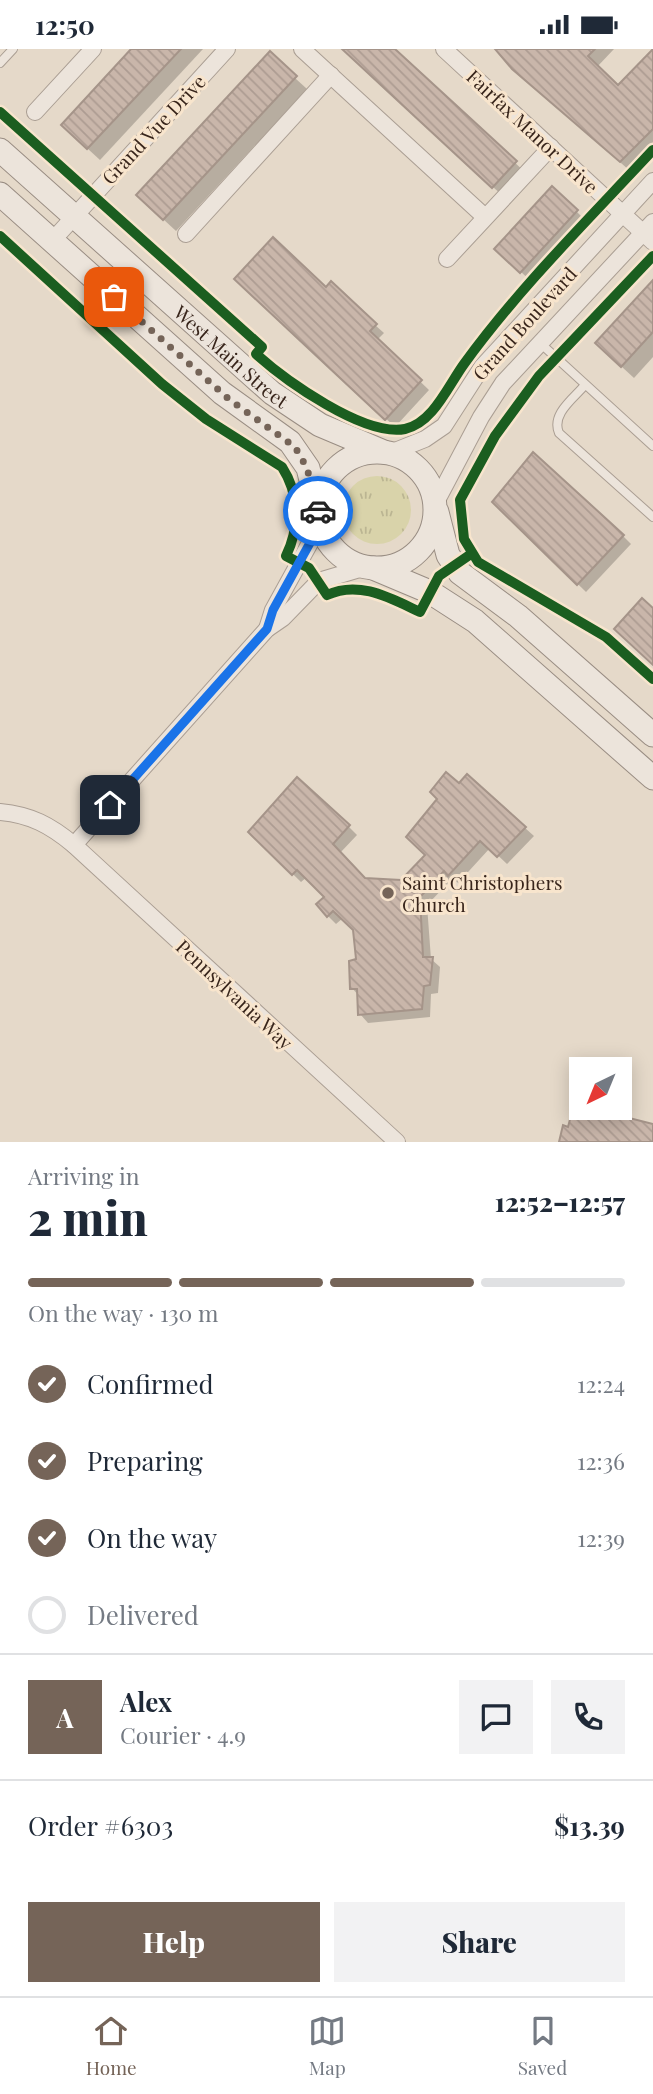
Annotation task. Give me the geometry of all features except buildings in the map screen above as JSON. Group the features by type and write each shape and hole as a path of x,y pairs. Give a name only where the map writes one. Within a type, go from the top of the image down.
{"main road":[{"name":"West Main Street","path":"0,150 280,399 320,425 387,453"},
{"name":"West Main Street","path":"0,194 230,400 295,447 307,468 320,520"},
{"path":"653,735 518,616 464,578 448,555 435,505 423,474 412,463 387,453 359,455 340,466 326,483 320,520 335,549 346,558 430,593 475,621 653,778"},
{"path":"370,567 401,563 416,553 431,531 435,505"}],"street":[{"path":"35,112 93,49"},
{"name":"Grand Vue Drive","path":"52,241 226,49"},
{"path":"302,49 485,217"},
{"name":"Fairfax Manor Drive","path":"444,49 623,214 650,232"},
{"path":"186,234 331,75"},
{"path":"447,259 551,147"},
{"name":"Grand Boulevard","path":"387,453 425,439 444,426 482,367 653,181"},
{"name":"Grand Boulevard","path":"435,505 487,407 539,342 650,232"},
{"path":"267,629 273,610 320,520"},
{"path":"74,845 267,629 283,618 319,581 370,567"},
{"name":"Pennsylvania Way","path":"0,812 23,815 49,825 74,845 397,1142"}],"lane":[{"path":"0,63 7,51"},
{"path":"539,342 653,446"},
{"path":"585,385 558,415 556,425 559,433 653,517"}],"green space":[{"path":"377,476 390,479 401,486 408,497 411,510 408,523 401,534 390,541 377,544 364,541 353,534 346,523 343,510 346,497 353,486 364,479"}],"cycle path":[{"path":"0,112 262,347 256,354 269,365 347,416 388,429 405,429 432,412 464,364 508,308 653,150"},
{"path":"0,236 162,384 206,419 282,467 292,489 296,511 294,534 286,556 309,568 327,595 351,589 363,590 420,612 439,576 471,554"},
{"path":"653,256 539,376 495,436 460,500 464,539 478,562 606,637 653,679"}],"way so far":[{"path":"114,297 230,400 295,447 307,468 318,511"}],"place":[{"name":"Saint Christophers Church","path":"388,893"}],"route":[{"path":"110,805 267,629 273,610 321,523 318,511"}]}
